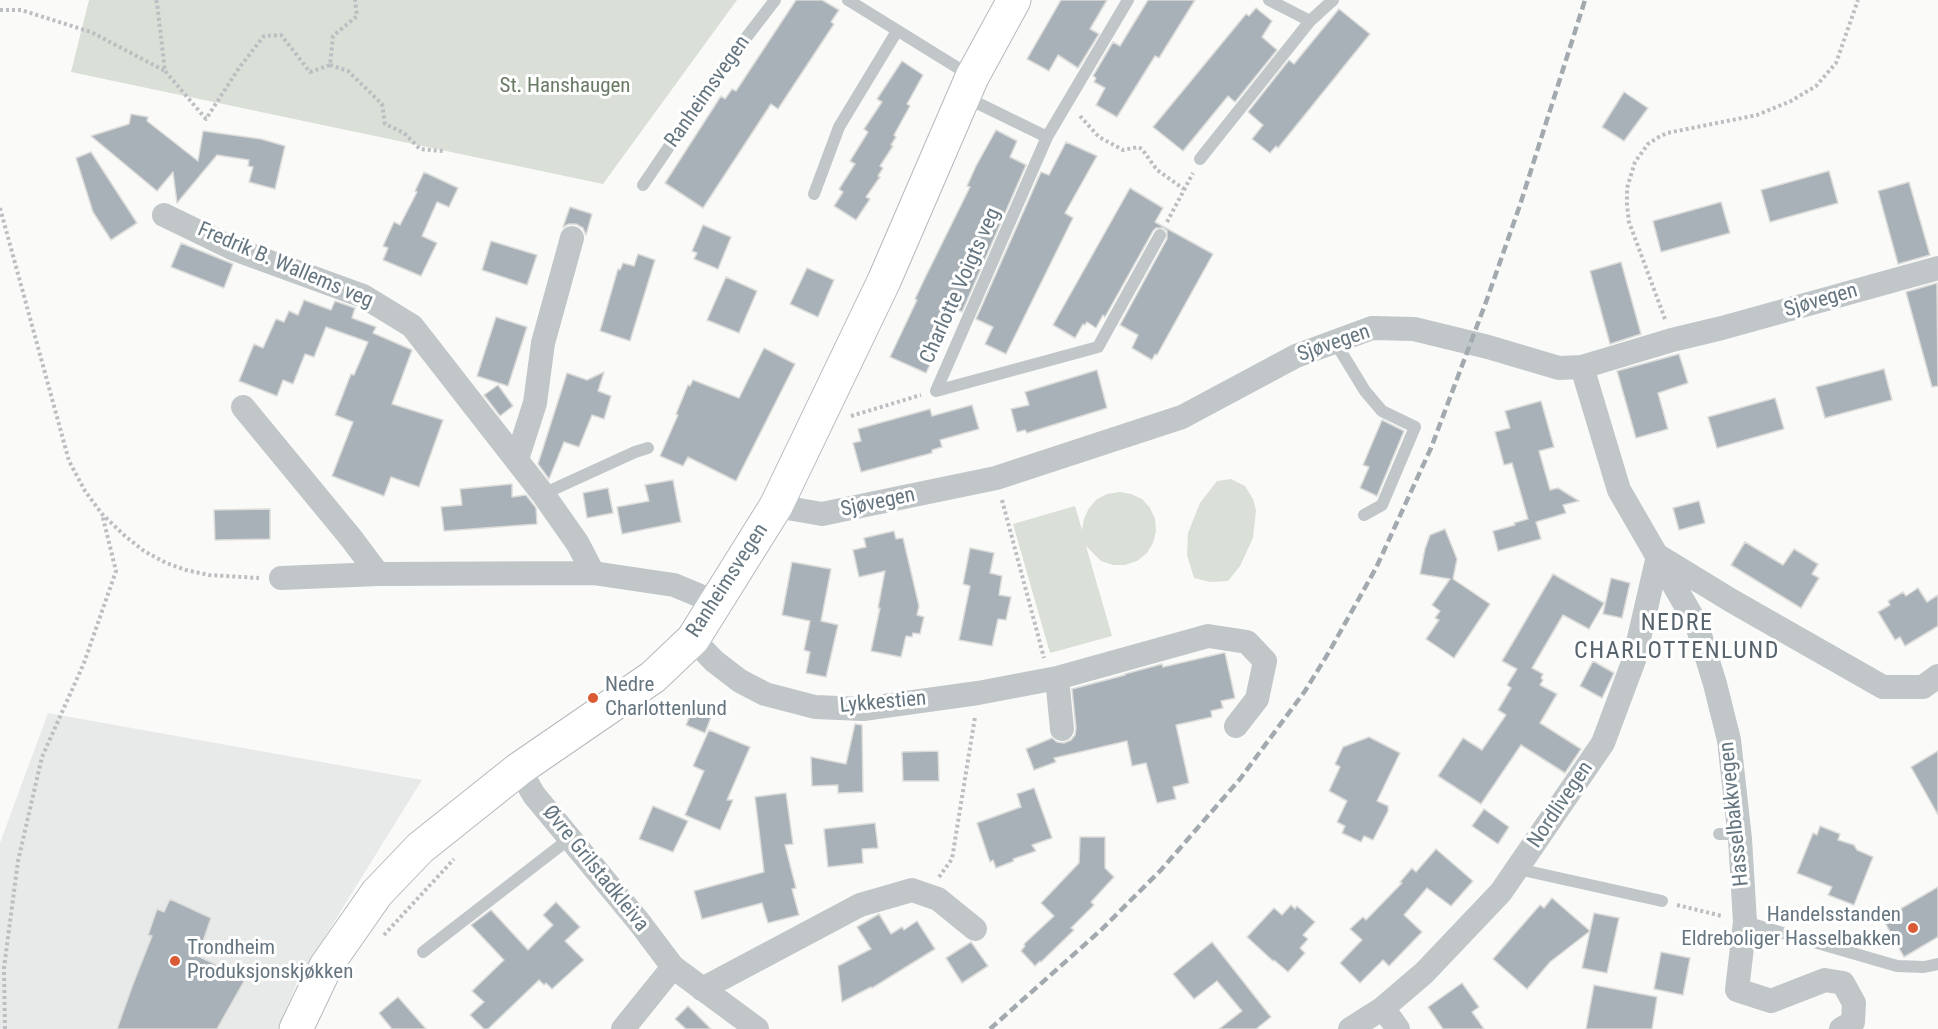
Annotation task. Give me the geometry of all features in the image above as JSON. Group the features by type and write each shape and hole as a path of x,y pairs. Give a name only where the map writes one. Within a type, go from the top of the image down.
{"street":[{"name":"Ranheimsvegen","path":"296,1029 326,966 377,893 420,848 519,769 653,677 693,639 776,507 884,281 968,87 1014,0"},
{"name":"Fredrik B. Wallems veg","path":"164,215 234,249 363,296 404,320 428,345 517,459 578,544 593,573"},
{"path":"517,459 535,403 543,343 572,238"},
{"name":"Sjøvegen","path":"776,507 822,514 996,478 1182,417 1296,356 1372,328 1414,329 1488,346 1559,368 1582,367 1672,340 1938,268"},
{"name":"Hasselbakkvegen","path":"1582,367 1619,490 1697,625 1729,740 1726,755 1729,834 1744,922 1737,990 1771,1001 1825,980 1843,983 1854,1003 1853,1022 1841,1029"},
{"path":"243,407 378,574"},
{"name":"Hasselbakkvegen","path":"1658,556 1883,687 1923,687 1938,676"},
{"name":"Nordlivegen","path":"1350,1029 1383,1008 1424,973 1502,892 1603,743 1634,660 1658,556"},
{"path":"281,578 378,574 593,573 674,585 715,602"},
{"name":"Lykkestien","path":"693,639 714,661 740,681 765,694 815,707 863,710 978,693 1053,678 1208,636 1247,642 1265,661 1257,699 1236,726"},
{"path":"1053,678 1062,729"},
{"name":"Øvre Grilstadkleiva","path":"519,769 534,795 639,922 673,967 757,1029"},
{"path":"702,989 860,905 912,890 938,899 975,929"},
{"path":"623,1029 673,967"},
{"path":"1383,1008 1398,1029"}],"lane":[{"name":"Ranheimsvegen","path":"643,184 719,73 775,0"},
{"path":"848,0 897,31 968,87 1047,137"},
{"name":"Charlotte Voigts veg","path":"936,391 1047,137 1128,0"},
{"path":"1269,0 1310,21"},
{"path":"1200,159 1310,21 1333,0"},
{"path":"814,194 839,128 897,31"},
{"name":"Charlotte Voigts veg","path":"936,391 1098,347 1160,235"},
{"path":"1335,342 1365,391 1382,411 1415,427 1382,506 1364,515"},
{"path":"543,494 648,448"},
{"path":"423,952 569,839"},
{"path":"1518,868 1662,901"},
{"path":"1744,922 1897,966 1924,967 1938,964"}],"path":[{"path":"156,0 165,71"},
{"path":"330,65 333,36 357,16 355,0"},
{"path":"1672,340 1629,222 1627,188 1635,162 1648,144 1657,138 1757,115 1791,101 1816,86 1836,63 1858,0"},
{"path":"0,10 21,10 91,33 165,71 206,119 239,68 264,36 281,35 310,72 330,65 348,71 382,105 385,124 404,133 420,149 444,151"},
{"path":"1067,106 1080,116 1099,137 1123,150 1138,147 1142,149 1157,170 1184,189"},
{"path":"1160,235 1200,159"},
{"path":"0,208 69,461 85,491 102,514 144,551 186,570 234,578 281,578"},
{"path":"812,433 835,430 851,415 936,391"},
{"path":"996,478 1053,678"},
{"path":"5,1029 4,968 18,861 42,757 84,663 116,571 102,514"},
{"path":"927,895 952,859 978,693"},
{"path":"378,942 460,853"},
{"path":"1662,901 1744,922"}],"shaded area":[{"path":"48,713 422,780 298,980 278,1029 0,1029 0,843"}],"green space":[{"name":"St. Hanshaugen","path":"89,0 737,0 603,184 71,72"},
{"path":"1231,479 1245,486 1253,499 1256,510 1253,538 1240,566 1228,581 1210,582 1194,578 1187,555 1188,533 1200,503 1217,481"},
{"path":"1120,492 1142,499 1150,508 1155,519 1156,531 1153,543 1147,553 1137,561 1125,565 1113,565 1101,561 1086,546 1112,636 1050,653 1013,524 1075,506 1082,530 1089,508 1097,499 1107,494"}],"building":[{"path":"796,0 822,0 839,10 831,22 834,24 778,109 771,104 703,208 665,183 721,96 725,99 732,89 736,91"},
{"path":"1061,0 1107,0 1090,29 1099,34 1078,68 1058,55 1049,71 1027,59"},
{"path":"1148,0 1195,0 1159,58 1155,56 1117,117 1096,105 1105,88 1094,82 1096,78 1093,76 1113,42 1120,46"},
{"path":"1256,8 1272,21 1262,37 1277,50 1235,102 1228,96 1183,151 1153,127 1246,14 1249,16"},
{"path":"1339,9 1370,34 1278,148 1276,146 1270,153 1252,139 1263,125 1248,112 1289,60 1294,64"},
{"path":"902,61 923,75 907,104 910,106 894,135 896,137 891,145 893,146 880,166 883,168 878,176 880,177 866,197 870,199 856,220 834,206 843,192 839,189 855,164 850,161 868,132 864,129 882,102 877,99"},
{"path":"1624,92 1648,108 1624,141 1602,127"},
{"path":"131,114 148,117 147,121 198,161 203,131 261,139 285,146 275,189 249,182 253,167 248,166 249,160 217,155 177,203 173,172 157,191 91,136 129,124"},
{"path":"996,130 1017,141 1010,157 1026,165 962,312 956,309 926,373 890,357 917,300 915,299 970,187 967,186 976,166"},
{"path":"1066,142 1097,156 1065,213 1073,218 1006,354 985,344 993,327 976,319 1041,172 1049,175"},
{"path":"91,152 137,223 111,240 93,212 76,158"},
{"path":"1829,171 1838,203 1770,222 1761,190"},
{"path":"424,172 458,188 449,207 437,202 422,236 437,243 421,276 383,260 388,248 383,246 394,222 400,225 417,192 415,191"},
{"path":"1909,182 1930,255 1898,264 1878,191"},
{"path":"1130,188 1163,208 1155,222 1213,254 1157,355 1155,354 1152,360 1132,348 1138,335 1120,325 1167,239 1167,231 1163,228 1156,228 1153,231 1105,317 1103,315 1096,328 1087,322 1083,324 1075,338 1053,325"},
{"path":"1721,202 1730,233 1661,252 1653,221"},
{"path":"570,207 592,214 586,235 583,228 576,224 563,227"},
{"path":"703,225 731,237 718,269 694,259 697,253 692,251"},
{"path":"491,241 537,255 527,285 482,270"},
{"path":"181,243 233,264 224,288 171,267"},
{"path":"638,254 655,260 630,341 600,331 618,269 620,270 623,263 634,266"},
{"path":"1621,262 1641,334 1610,344 1590,271"},
{"path":"807,268 834,280 818,317 790,304"},
{"path":"726,277 757,291 739,333 707,320"},
{"path":"1937,283 1938,386 1932,387 1906,292"},
{"path":"304,300 331,310 335,301 355,308 352,318 376,327 373,333 412,350 392,404 443,420 419,487 391,477 384,496 332,476 353,422 335,415 351,374 354,375 368,342 326,327 314,357 305,354 293,384 283,380 277,396 239,381 254,344 263,348 276,319 284,322 289,311 298,315"},
{"path":"496,317 527,327 508,386 477,376"},
{"path":"764,348 795,364 736,481 688,457 683,466 660,456 688,385 690,386 693,380 739,398"},
{"path":"1679,354 1688,383 1658,393 1668,429 1636,438 1617,371"},
{"path":"1884,369 1892,400 1825,418 1816,387"},
{"path":"1097,370 1107,408 1027,433 1025,430 1017,432 1011,409 1029,405 1025,392"},
{"path":"604,372 598,391 611,396 604,419 592,415 579,447 564,442 549,479 538,464 567,373 587,380"},
{"path":"498,385 513,406 500,416 484,395"},
{"path":"1775,398 1784,429 1717,448 1708,417"},
{"path":"1541,401 1554,447 1539,451 1550,490 1558,488 1579,501 1563,505 1566,513 1536,522 1541,539 1498,551 1493,531 1528,519 1512,463 1504,465 1495,432 1510,428 1505,411"},
{"path":"972,405 979,429 940,440 942,447 932,450 932,453 861,472 853,443 861,441 858,429 930,409 932,416"},
{"path":"1382,420 1404,431 1377,496 1360,488 1369,467 1363,465"},
{"path":"673,480 681,522 622,534 617,507 649,501 645,485"},
{"path":"512,484 512,497 526,495 536,508 537,524 444,531 441,507 462,505 460,489"},
{"path":"608,488 613,513 587,518 583,493"},
{"path":"1699,501 1705,523 1679,530 1673,508"},
{"path":"270,509 270,539 215,540 214,510"},
{"path":"1445,529 1457,559 1453,579 1490,604 1454,658 1426,639 1439,620 1435,618 1440,611 1432,605 1450,579 1420,574 1430,535"},
{"path":"894,531 896,539 903,538 919,606 917,615 924,617 920,634 913,633 912,637 906,636 901,657 871,651 885,571 859,577 853,550 866,547 864,538"},
{"path":"1745,542 1783,565 1794,549 1818,564 1812,574 1819,578 1801,608 1731,565"},
{"path":"970,548 994,553 990,573 1002,576 999,595 1011,597 1006,620 998,619 992,646 959,640 970,586 963,584"},
{"path":"792,562 831,569 821,621 838,625 826,677 806,673 810,652 804,650 810,621 782,615"},
{"path":"1553,574 1604,603 1589,629 1563,615 1532,668 1543,674 1540,685 1557,694 1540,723 1581,749 1565,773 1521,745 1481,804 1438,776 1463,738 1482,750 1506,715 1498,710 1511,688 1507,685 1517,669 1502,661"},
{"path":"1611,578 1630,583 1622,618 1603,614"},
{"path":"1918,588 1927,602 1938,595 1938,626 1905,646 1900,637 1895,640 1878,612 1890,605 1888,601 1903,592 1906,596"},
{"path":"1225,653 1235,698 1221,701 1223,708 1211,711 1212,717 1176,725 1189,783 1173,787 1176,799 1157,803 1146,763 1132,766 1127,741 1054,758 1056,762 1034,770 1026,749 1052,738 1064,743 1075,735 1072,689 1162,664 1163,667"},
{"path":"1593,661 1614,673 1602,698 1580,686"},
{"path":"695,704 713,712 705,733 686,725"},
{"path":"855,724 862,725 863,792 838,793 838,785 812,786 811,757 846,764"},
{"path":"709,730 750,747 727,800 733,800 720,830 685,815 704,771 693,766"},
{"path":"1369,737 1400,753 1377,801 1388,806 1388,811 1373,840 1364,836 1361,842 1342,833 1345,826 1337,822 1347,801 1329,791 1340,767 1335,764 1343,747"},
{"path":"938,751 939,781 903,781 902,752"},
{"path":"1938,751 1938,815 1911,767"},
{"path":"1034,788 1052,838 1032,845 1036,851 996,868 993,860 990,862 977,823 1021,807 1017,794"},
{"path":"786,793 793,844 785,845 796,888 792,889 799,915 768,923 762,903 702,919 694,891 764,872 755,797"},
{"path":"653,806 688,821 673,852 639,839"},
{"path":"1484,809 1509,827 1498,844 1472,826"},
{"path":"875,823 878,848 862,849 863,863 828,867 824,829"},
{"path":"1820,826 1840,834 1838,840 1854,845 1857,850 1873,857 1854,905 1828,895 1832,887 1797,873 1813,833 1817,835"},
{"path":"1080,837 1105,837 1105,868 1114,877 1091,902 1094,905 1071,928 1074,930 1035,966 1021,951 1024,944 1054,916 1041,903 1079,863"},
{"path":"1436,849 1473,881 1451,906 1427,888 1404,915 1422,932 1389,966 1383,960 1360,983 1340,963 1362,940 1350,929 1363,917 1366,920 1402,883 1400,882 1412,868 1416,872"},
{"name":"Handelsstanden Eldreboliger Hasselbakken","path":"1938,887 1938,937 1904,957 1883,919"},
{"path":"1552,898 1590,931 1550,962 1527,989 1493,959 1540,905 1544,908"},
{"name":"Trondheim Produksjonskjøkken","path":"170,899 211,918 198,956 247,976 217,1029 117,1029 152,936 148,935 157,909 164,912"},
{"path":"556,902 580,927 565,941 584,960 552,989 539,980 488,1029 484,1029 470,1015 484,1002 472,991 504,960 471,925 491,910 528,950 553,925 543,915"},
{"path":"1291,905 1295,909 1297,906 1315,922 1303,935 1308,939 1300,948 1305,953 1288,972 1247,937 1274,908 1282,915"},
{"path":"1594,913 1619,918 1607,973 1582,968"},
{"path":"879,914 891,934 902,927 904,930 917,921 935,949 872,988 842,1002 838,966 871,949 857,927"},
{"path":"971,942 988,966 962,983 946,958"},
{"path":"1212,942 1271,1017 1256,1029 1219,1029 1242,1011 1217,981 1194,999 1173,974"},
{"path":"1661,952 1690,958 1683,995 1654,989"},
{"path":"1462,983 1479,1007 1472,1012 1484,1029 1443,1029 1428,1007"},
{"path":"1594,985 1657,997 1652,1029 1586,1029"},
{"path":"398,997 426,1029 392,1029 379,1013"},
{"path":"688,1006 711,1029 686,1029 675,1019"}],"railway":[{"path":"990,1029 1101,930 1161,870 1240,779 1305,691 1329,652 1376,568 1431,448 1520,205 1585,0"}],"place":[{"name":"Nedre Charlottenlund","path":"593,698"},
{"name":"Handelsstanden Eldreboliger Hasselbakken","path":"1913,928"},
{"name":"Trondheim Produksjonskjøkken","path":"175,961"}],"district":[{"name":"NEDRE CHARLOTTENLUND","path":"1677,638"}]}
